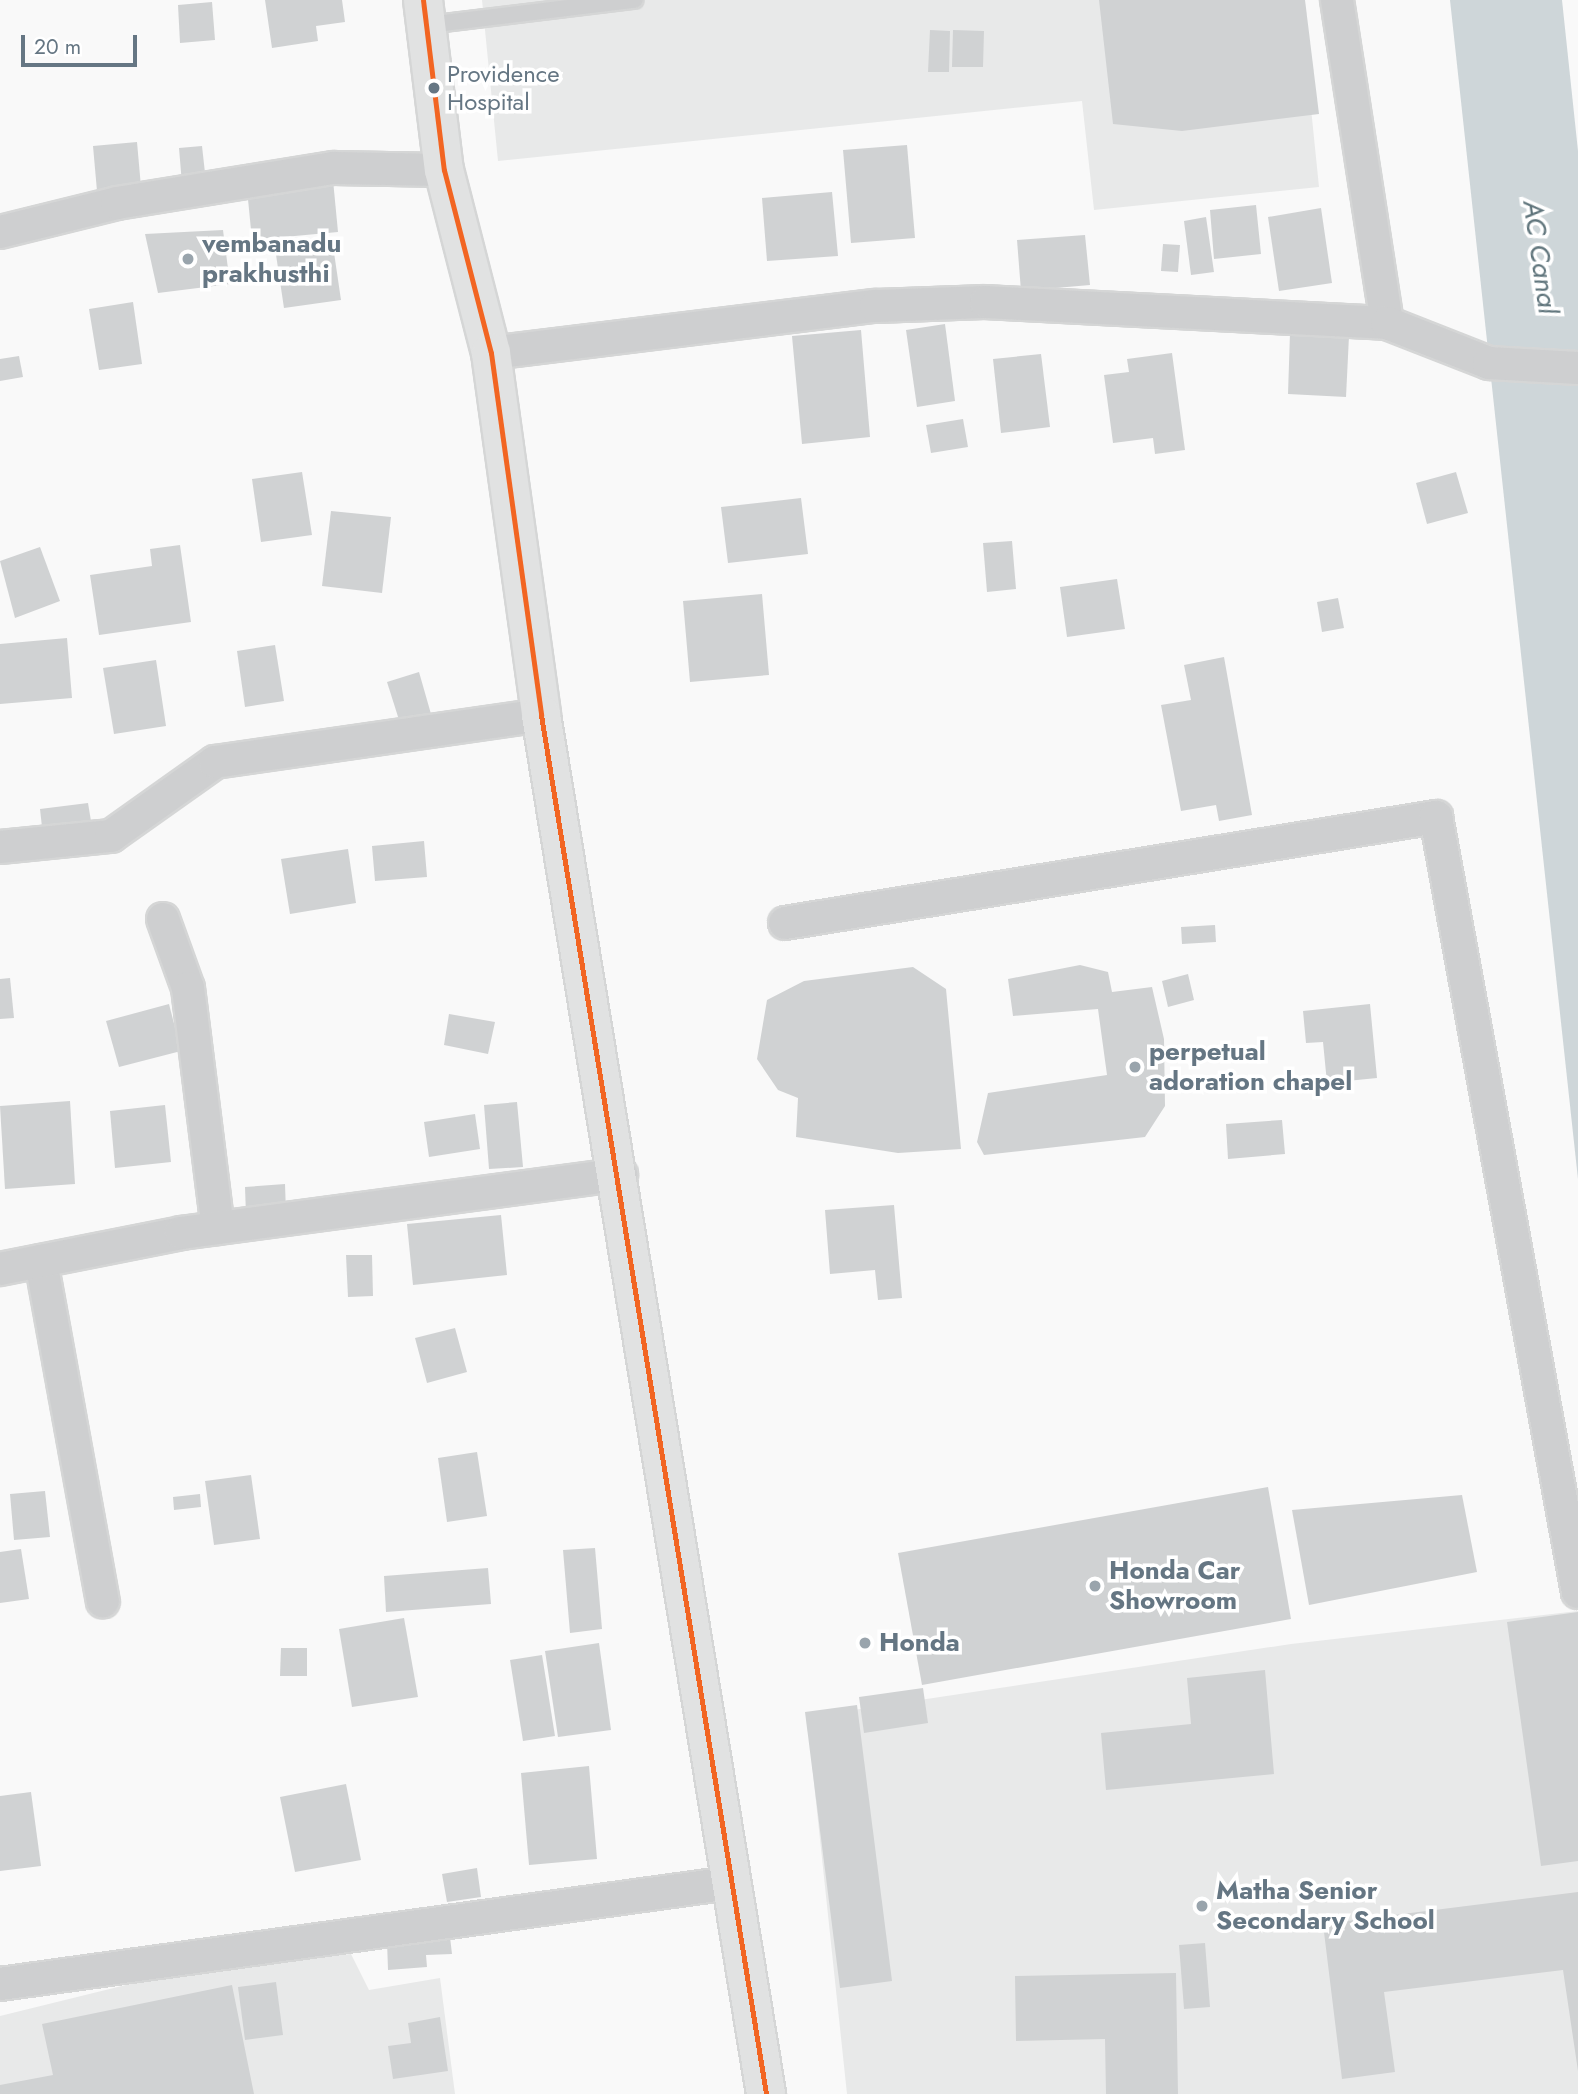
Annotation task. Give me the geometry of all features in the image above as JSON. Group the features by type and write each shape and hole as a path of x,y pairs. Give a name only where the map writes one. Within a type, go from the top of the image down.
{"highway":[{"path":"425,13 444,170 491,353 541,715 621,1174 730,1883 766,2094"}],"street":[{"path":"1337,0 1387,323"},
{"path":"0,232 117,203 334,168 444,170"},
{"path":"491,353 876,306 959,303 1387,323 1489,363 1578,368"},
{"path":"0,847 111,836 215,762 541,715"},
{"path":"785,923 1436,817 1578,1592"},
{"path":"163,919 188,988 218,1228"},
{"path":"0,1269 218,1228 621,1174"},
{"path":"41,1261 103,1601"},
{"path":"0,1984 730,1883"}],"lane":[{"path":"425,13 635,0"}],"shaded area":[{"name":"Providence Hospital","path":"482,0 1300,0 1319,187 1094,210 1082,101 498,161"},
{"name":"Matha Senior Secondary School","path":"1578,1611 1578,2094 847,2094 807,1717 1291,1644"},
{"path":"351,1954 369,1990 440,1978 455,2094 0,2094 0,2016 207,1965"}],"water":[{"name":"AC Canal","path":"1450,0 1562,0 1578,151 1578,1179"}],"building":[{"path":"265,0 342,0 345,22 316,26 318,41 272,48"},
{"path":"1099,0 1305,0 1319,114 1182,131 1113,124"},
{"path":"212,2 215,40 180,43 178,5"},
{"path":"930,30 950,31 949,72 928,72"},
{"path":"953,30 984,31 983,67 952,67"},
{"path":"137,142 141,187 97,191 93,146"},
{"path":"907,145 915,238 851,243 843,150"},
{"path":"202,146 206,182 182,184 179,148"},
{"path":"333,180 338,232 252,240 247,189"},
{"path":"832,192 838,256 767,261 762,198"},
{"path":"1256,205 1261,254 1214,259 1210,210"},
{"path":"1321,208 1332,283 1279,291 1268,217"},
{"path":"1206,217 1214,272 1191,275 1184,221"},
{"name":"vembanadu prakhusthi","path":"223,230 230,284 158,293 145,234"},
{"path":"1085,235 1090,285 1021,291 1017,240"},
{"path":"332,239 341,300 284,308 275,248"},
{"path":"1163,244 1180,245 1178,272 1161,271"},
{"path":"133,302 142,364 99,370 89,309"},
{"path":"945,324 955,401 917,407 906,330"},
{"path":"861,330 870,437 802,444 792,336"},
{"path":"1290,333 1349,336 1346,397 1288,394"},
{"path":"1172,353 1185,450 1155,454 1153,438 1113,443 1104,375 1129,372 1127,359"},
{"path":"1041,354 1050,427 1001,433 993,359"},
{"path":"19,356 23,377 0,381 0,359"},
{"path":"963,419 968,447 931,453 926,425"},
{"path":"302,472 312,535 261,542 252,479"},
{"path":"1456,472 1468,513 1427,524 1416,483"},
{"path":"801,498 808,554 728,563 721,507"},
{"path":"331,511 391,517 382,593 322,586"},
{"path":"1012,541 1016,589 987,592 983,543"},
{"path":"180,545 191,622 99,635 90,575 152,566 150,549"},
{"path":"40,547 60,601 15,618 0,561"},
{"path":"1117,579 1125,629 1067,637 1060,587"},
{"path":"762,594 769,675 690,682 683,601"},
{"path":"1338,598 1344,628 1322,632 1317,602"},
{"path":"67,638 72,698 0,704 0,644"},
{"path":"275,645 284,701 245,707 237,651"},
{"path":"1224,657 1252,815 1219,821 1216,805 1181,811 1161,705 1191,700 1184,665"},
{"path":"156,660 166,726 114,734 103,668"},
{"path":"419,672 431,714 400,723 387,682"},
{"path":"88,803 91,821 42,827 40,809"},
{"path":"424,841 427,877 375,881 372,846"},
{"path":"348,849 356,903 290,914 281,859"},
{"path":"1215,925 1216,942 1182,944 1181,927"},
{"name":"perpetual adoration chapel","path":"1080,965 1108,972 1112,992 1152,987 1164,1039 1165,1106 1145,1137 984,1155 977,1142 988,1093 1107,1075 1098,1009 1013,1016 1008,979"},
{"path":"913,967 946,989 961,1149 898,1153 796,1137 798,1098 778,1090 757,1059 767,1000 804,981"},
{"path":"1188,974 1194,1000 1168,1007 1162,981"},
{"path":"10,978 14,1018 0,1019 0,979"},
{"path":"169,1004 181,1051 119,1067 106,1021"},
{"path":"1370,1004 1377,1078 1327,1083 1323,1042 1306,1043 1303,1011"},
{"path":"449,1014 495,1022 488,1054 444,1045"},
{"path":"70,1101 75,1184 5,1189 0,1106"},
{"path":"517,1102 523,1167 489,1169 484,1105"},
{"path":"165,1105 171,1162 115,1168 110,1111"},
{"path":"475,1114 480,1149 429,1157 424,1122"},
{"path":"1282,1120 1285,1154 1228,1159 1226,1124"},
{"path":"285,1184 286,1213 246,1215 245,1187"},
{"path":"894,1205 902,1298 878,1300 875,1270 830,1274 825,1210"},
{"path":"501,1215 507,1275 413,1285 407,1224"},
{"path":"346,1255 372,1255 373,1296 348,1297"},
{"path":"455,1328 467,1372 427,1383 415,1338"},
{"path":"477,1452 487,1516 447,1522 438,1458"},
{"path":"251,1475 260,1539 214,1545 205,1481"},
{"name":"Honda Car Showroom","path":"1268,1487 1291,1619 922,1685 898,1553"},
{"path":"45,1491 50,1537 14,1540 10,1494"},
{"path":"200,1494 201,1507 174,1510 173,1497"},
{"path":"1462,1495 1477,1572 1309,1605 1292,1510"},
{"path":"595,1548 602,1629 570,1633 563,1550"},
{"path":"21,1549 29,1599 0,1603 0,1552"},
{"path":"488,1568 491,1604 386,1612 384,1576"},
{"path":"1578,1612 1578,1861 1541,1866 1507,1622"},
{"path":"404,1618 418,1697 352,1707 339,1629"},
{"path":"599,1643 611,1730 558,1737 545,1651"},
{"path":"281,1648 307,1648 307,1676 280,1676"},
{"path":"542,1655 555,1736 523,1741 510,1660"},
{"path":"1265,1670 1274,1774 1106,1790 1101,1733 1191,1724 1187,1678"},
{"path":"923,1688 928,1723 864,1733 859,1697"},
{"path":"857,1705 892,1981 840,1988 805,1712"},
{"path":"589,1766 597,1859 529,1865 521,1773"},
{"path":"346,1784 361,1860 295,1872 280,1797"},
{"path":"31,1792 41,1866 0,1871 0,1796"},
{"path":"477,1868 481,1897 447,1902 442,1874"},
{"path":"1578,1892 1578,2071 1563,1970 1384,1992 1395,2072 1342,2079 1323,1924"},
{"path":"450,1937 452,1954 426,1955 427,1967 388,1970 387,1941"},
{"path":"1205,1943 1210,2007 1184,2009 1179,1945"},
{"path":"1176,1973 1178,2094 1106,2094 1105,2039 1016,2041 1015,1976"},
{"path":"276,1982 283,2035 245,2040 238,1987"},
{"path":"232,1985 254,2094 0,2094 0,2085 53,2075 42,2024"},
{"path":"440,2017 448,2071 393,2079 388,2046 411,2043 408,2023"}],"transit line":[{"path":"423,0 444,170 491,353 541,715 766,2094"}],"place":[{"name":"Providence Hospital","path":"434,88"},
{"name":"vembanadu prakhusthi","path":"188,259"},
{"name":"perpetual adoration chapel","path":"1135,1067"},
{"name":"Honda Car Showroom","path":"1095,1586"},
{"name":"Honda","path":"865,1643"},
{"name":"Matha Senior Secondary School","path":"1202,1906"}]}
